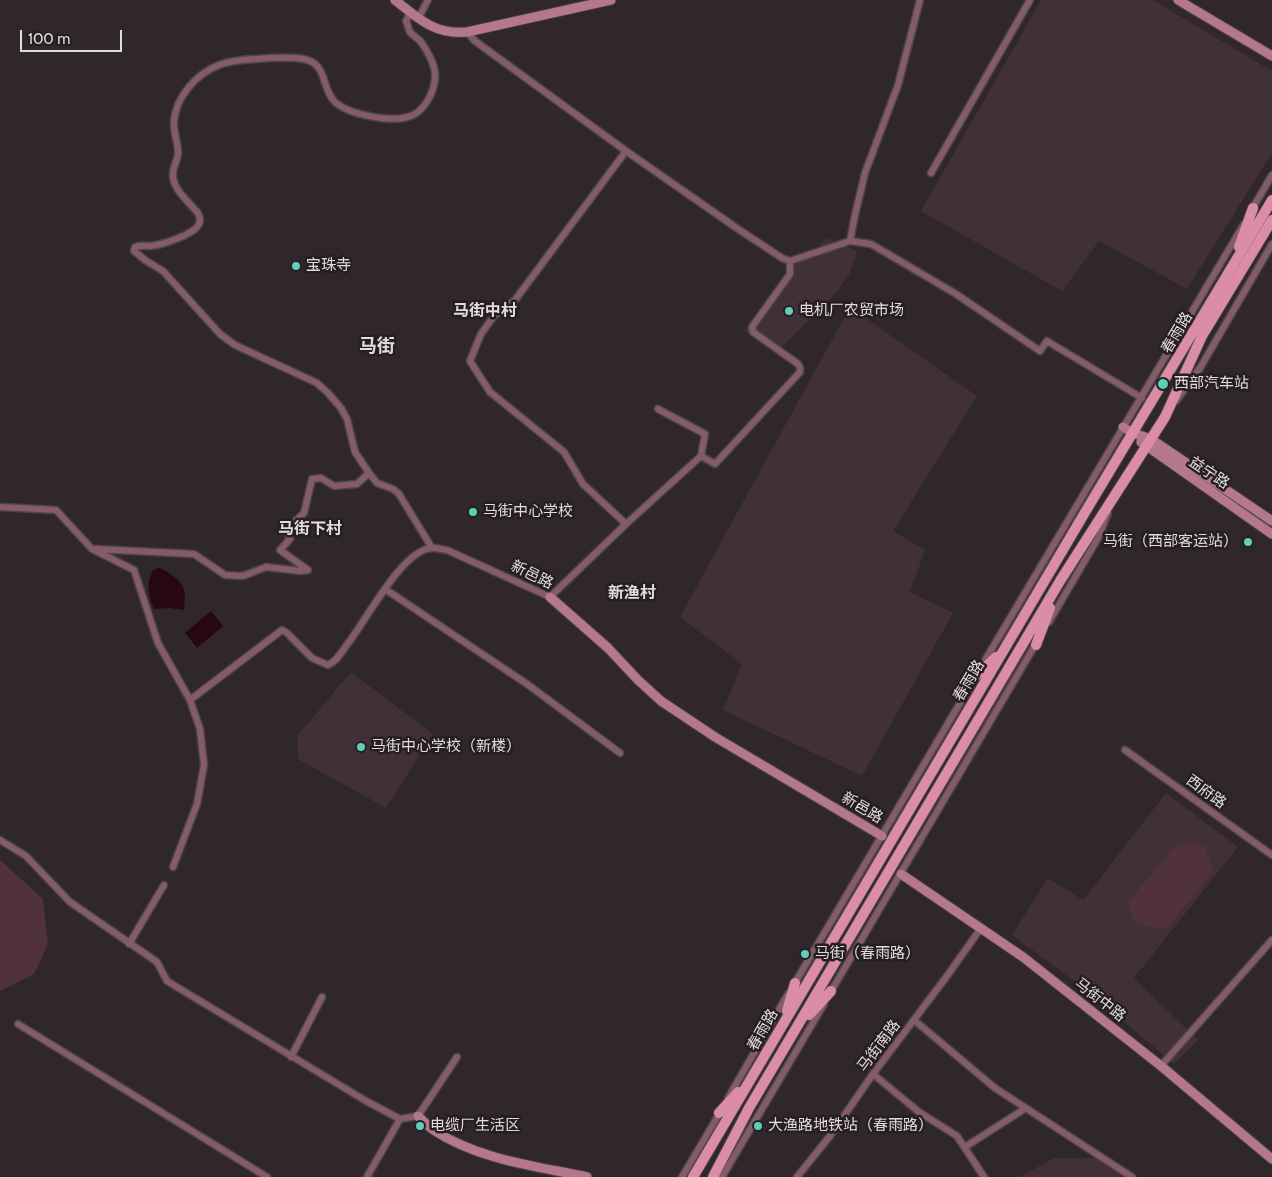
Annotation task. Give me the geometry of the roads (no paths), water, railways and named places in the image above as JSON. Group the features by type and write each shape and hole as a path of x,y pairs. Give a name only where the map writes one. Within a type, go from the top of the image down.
{"main road":[{"name":"春雨路","path":"693,1177 1272,200"},
{"path":"1230,272 1253,208"},
{"name":"春雨路","path":"713,1177 731,1146 749,1108 1060,581 1165,417 1202,336 1272,220"},
{"path":"1036,645 1060,581"},
{"path":"975,677 1006,648"},
{"path":"783,1025 795,983"},
{"path":"796,1029 831,991"},
{"path":"719,1113 754,1075"},
{"path":"720,1177 731,1146"}],"street":[{"path":"395,0 436,29 453,33 467,32 586,2 611,0"},
{"path":"190,700 282,630 312,658 328,665 334,662 401,568 411,558 432,548 399,494 394,489 378,483 369,473 355,452 347,419 328,393 317,383 236,345 220,334 163,271 134,251 134,247 164,243 190,233 199,226 201,219 198,213 173,183 172,172 178,155 174,124 175,114 182,96 195,81 219,64 262,59 298,59 310,61 317,65 328,93 334,102 352,111 370,116 400,118 413,114 422,107 429,97 435,84 435,71 420,41 410,32 406,21 415,15 428,0"},
{"path":"850,241 854,215 865,173 898,85 920,0"},
{"path":"931,173 1030,0"},
{"path":"1178,0 1272,56"},
{"path":"467,32 475,41 626,152 738,230 782,258 790,260 850,241 871,244 956,294 1040,351 1047,341 1142,398"},
{"path":"626,152 515,300 494,316 480,334 470,361 490,392 564,452 583,484 626,524"},
{"path":"682,1177 1272,175"},
{"path":"1165,417 1200,368 1272,244"},
{"path":"700,456 715,464 800,372 798,364 753,332 752,327 790,274 790,260"},
{"path":"550,597 700,456 706,434 658,409"},
{"name":"益宁路","path":"1123,427 1272,520"},
{"name":"益宁路","path":"1148,443 1272,534"},
{"path":"92,549 194,554 225,575 243,576 266,567 308,570 280,550 290,539 286,530 304,513 312,479 321,478 334,486 357,484 369,473"},
{"path":"720,1177 1036,645 1098,538 1112,501"},
{"path":"0,507 56,510 92,549 134,570 158,643 190,700 200,729 204,765 197,804 173,867"},
{"name":"新邑路","path":"432,548 447,550 550,597 608,648 638,680 661,700 715,736 882,836"},
{"path":"385,589 527,684 620,753"},
{"name":"西府路","path":"1125,750 1272,855"},
{"path":"0,840 26,856 70,902 157,962 167,980 366,1101 400,1119 418,1116 457,1057"},
{"name":"马街中路","path":"901,874 1023,957 1161,1066 1272,1159"},
{"path":"129,944 164,886"},
{"name":"马街南路","path":"797,1177 830,1136 873,1074 981,928"},
{"path":"1161,1066 1272,940"},
{"path":"291,1056 322,997"},
{"path":"914,1020 994,1088 1132,1177"},
{"path":"18,1024 267,1177"},
{"path":"873,1074 920,1112 957,1136 984,1177"},
{"path":"965,1147 1026,1108"},
{"path":"418,1116 435,1131 468,1148 500,1158 587,1177"},
{"path":"367,1177 400,1119"}],"place":[{"name":"宝珠寺","path":"296,266"},
{"name":"电机厂农贸市场","path":"789,311"},
{"name":"西部汽车站","path":"1163,384"},
{"name":"马街中心学校","path":"473,512"},
{"name":"马街（西部客运站）","path":"1248,542"},
{"name":"马街中心学校（新楼）","path":"361,747"},
{"name":"马街（春雨路）","path":"805,954"},
{"name":"电缆厂生活区","path":"420,1126"},
{"name":"大渔路地铁站（春雨路）","path":"758,1126"}],"district":[{"name":"马街中村","path":"485,311"},
{"name":"马街","path":"377,347"},
{"name":"马街下村","path":"310,529"},
{"name":"新渔村","path":"632,593"}]}
